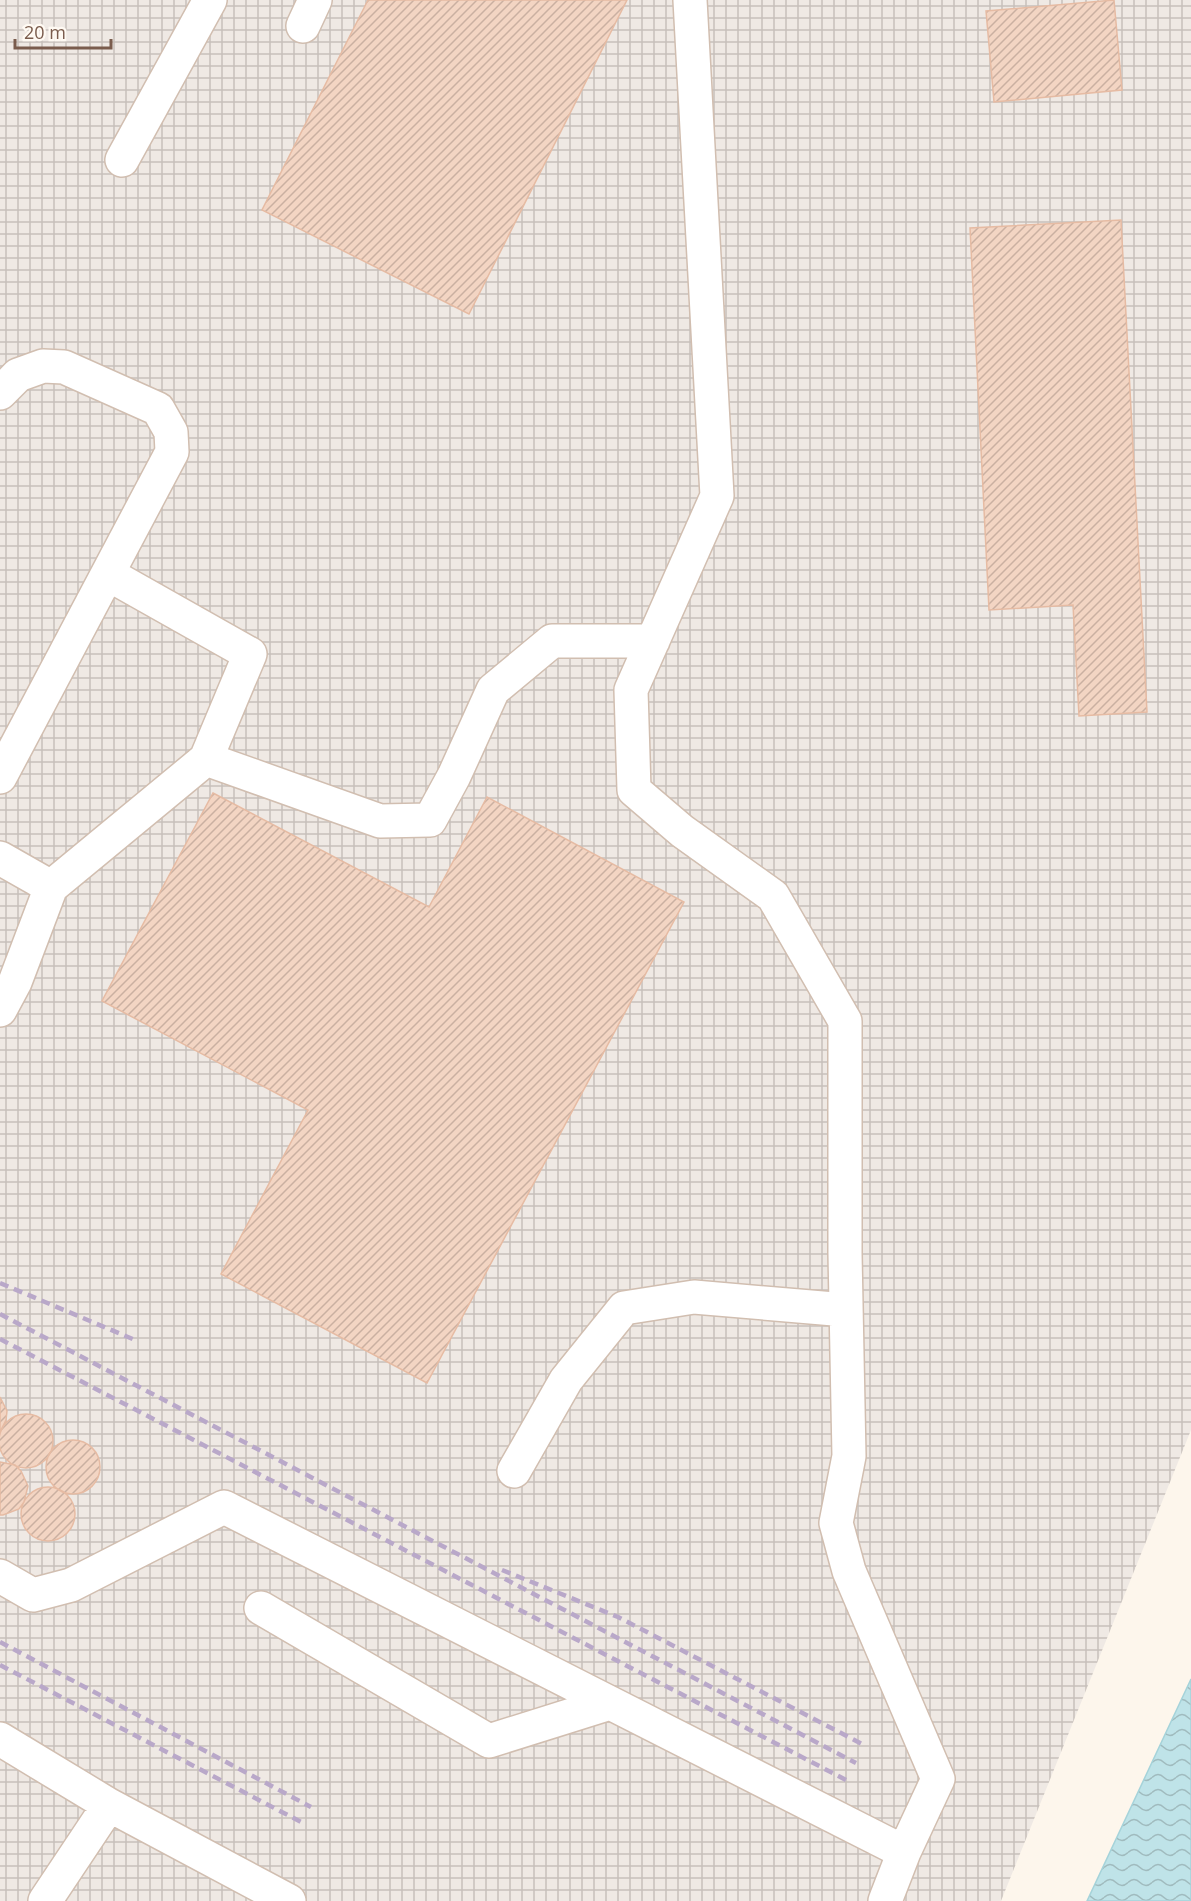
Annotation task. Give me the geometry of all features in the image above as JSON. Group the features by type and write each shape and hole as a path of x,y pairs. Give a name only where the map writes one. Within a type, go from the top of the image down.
{"lane":[{"path":"123,160 210,0"},
{"path":"690,0 717,496 631,690 634,790 682,831 772,896 845,1021 849,1456 836,1523 849,1571 938,1779 904,1852 885,1901"},
{"path":"0,393 18,375 43,366 64,367 158,409 171,432 172,452 0,777"},
{"path":"0,1010 15,982 51,887 206,759 250,654 108,574"},
{"path":"206,759 380,821 430,820 454,776 493,690 552,641 654,641"},
{"path":"0,858 51,887"},
{"path":"514,1471 566,1380 624,1308 694,1297 846,1310"},
{"path":"0,1576 33,1595 71,1586 224,1507 904,1852"},
{"path":"261,1608 489,1741 610,1703"},
{"path":"0,1739 109,1805 289,1901"},
{"path":"45,1901 109,1805"}],"shaded area":[{"path":"0,0 1191,0 1191,1430 1001,1901 0,1901"}],"water":[{"path":"1191,1679 1191,1901 1087,1901"}],"building":[{"path":"368,0 627,0 469,314 262,210"},
{"path":"1114,0 1122,90 994,102 986,11"},
{"path":"1121,220 1147,712 1079,716 1073,605 989,610 970,228"},
{"path":"213,793 429,907 487,797 684,902 427,1383 221,1274 308,1110 102,1001"},
{"path":"0,1397 7,1411 6,1420 0,1432"},
{"path":"26,1414 36,1416 45,1422 51,1431 53,1441 51,1451 45,1460 36,1466 26,1468 16,1466 7,1460 1,1451 -1,1441 1,1431 7,1422 16,1416"},
{"path":"73,1440 83,1442 92,1448 98,1457 100,1467 98,1477 92,1486 83,1492 73,1494 63,1492 54,1486 48,1477 46,1467 48,1457 54,1448 63,1442"},
{"path":"0,1462 15,1465 21,1471 28,1486 24,1502 19,1509 3,1515 0,1515"},
{"path":"48,1487 58,1489 67,1495 73,1504 75,1514 73,1524 67,1533 58,1539 48,1541 38,1539 29,1533 23,1524 21,1514 23,1504 29,1495 38,1489"}],"railway":[{"path":"0,1283 135,1340"},
{"path":"0,1314 856,1763"},
{"path":"0,1339 846,1780"},
{"path":"502,1570 618,1617 864,1745"},
{"path":"0,1642 311,1807"},
{"path":"0,1665 303,1823"}]}
